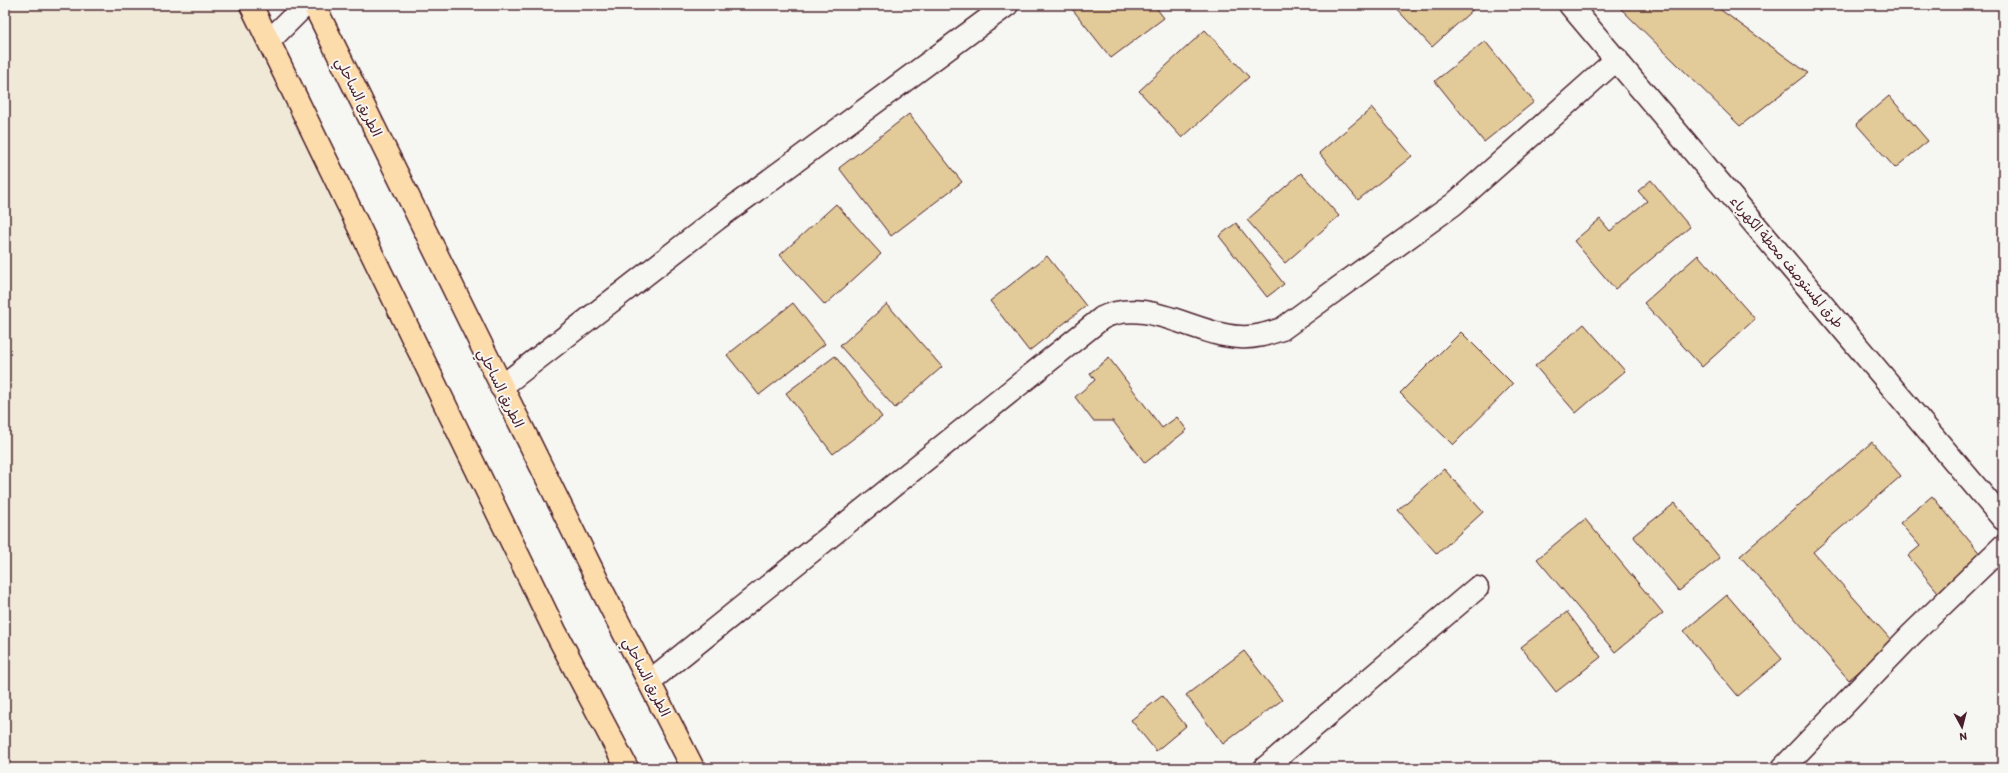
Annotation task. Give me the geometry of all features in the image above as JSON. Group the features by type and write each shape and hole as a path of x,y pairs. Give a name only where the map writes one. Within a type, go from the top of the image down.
{"highway":[{"path":"251,5 555,631 627,768"},
{"name":"الطريق الساحلي","path":"314,5 501,388 693,768"}],"street":[{"path":"269,41 305,5"},
{"path":"501,388 717,219 1007,5"},
{"name":"طرق المستوصف محطة الكهرباء","path":"1570,5 2003,519"},
{"path":"650,681 1102,318 1114,312 1138,310 1238,337 1259,337 1282,329 1454,204 1617,59"},
{"path":"1784,768 1912,634 2003,546"},
{"path":"1265,768 1477,588"}],"shaded area":[{"path":"5,5 251,5 627,768 5,768"}],"building":[{"path":"1069,5 1154,5 1164,18 1111,58"},
{"path":"1393,5 1478,5 1432,47"},
{"path":"1617,5 1714,5 1808,73 1740,126"},
{"path":"1205,30 1249,77 1182,138 1139,91"},
{"path":"1485,41 1534,102 1484,142 1435,81"},
{"path":"1889,96 1928,141 1895,168 1856,124"},
{"path":"1372,108 1412,156 1358,200 1319,153"},
{"path":"909,114 962,182 891,236 839,168"},
{"path":"1301,173 1339,216 1285,263 1247,220"},
{"path":"1651,180 1690,227 1615,289 1574,241 1600,219 1610,231 1647,201 1638,191"},
{"path":"836,204 881,254 825,305 780,255"},
{"path":"1236,223 1284,284 1267,297 1219,236"},
{"path":"1698,255 1755,319 1702,367 1644,303"},
{"path":"1047,256 1086,306 1029,351 990,301"},
{"path":"793,303 825,344 759,395 727,355"},
{"path":"887,304 942,367 895,408 840,346"},
{"path":"1584,324 1625,371 1576,413 1535,366"},
{"path":"1461,332 1513,384 1453,445 1400,393"},
{"path":"835,356 882,417 833,454 786,393"},
{"path":"1109,358 1162,428 1177,417 1187,430 1145,463 1113,421 1093,421 1075,397 1095,380 1090,373"},
{"path":"1872,442 1901,476 1813,552 1893,642 1849,680 1740,556"},
{"path":"1444,469 1483,512 1437,554 1398,510"},
{"path":"1932,496 1982,556 1938,592 1908,556 1920,546 1900,523"},
{"path":"1675,503 1720,558 1679,591 1633,536"},
{"path":"1585,519 1663,613 1615,652 1537,559"},
{"path":"1727,595 1782,659 1738,696 1684,631"},
{"path":"1567,612 1601,657 1556,692 1521,647"},
{"path":"1244,651 1282,700 1223,744 1186,695"},
{"path":"1162,696 1186,726 1156,751 1131,720"}]}
